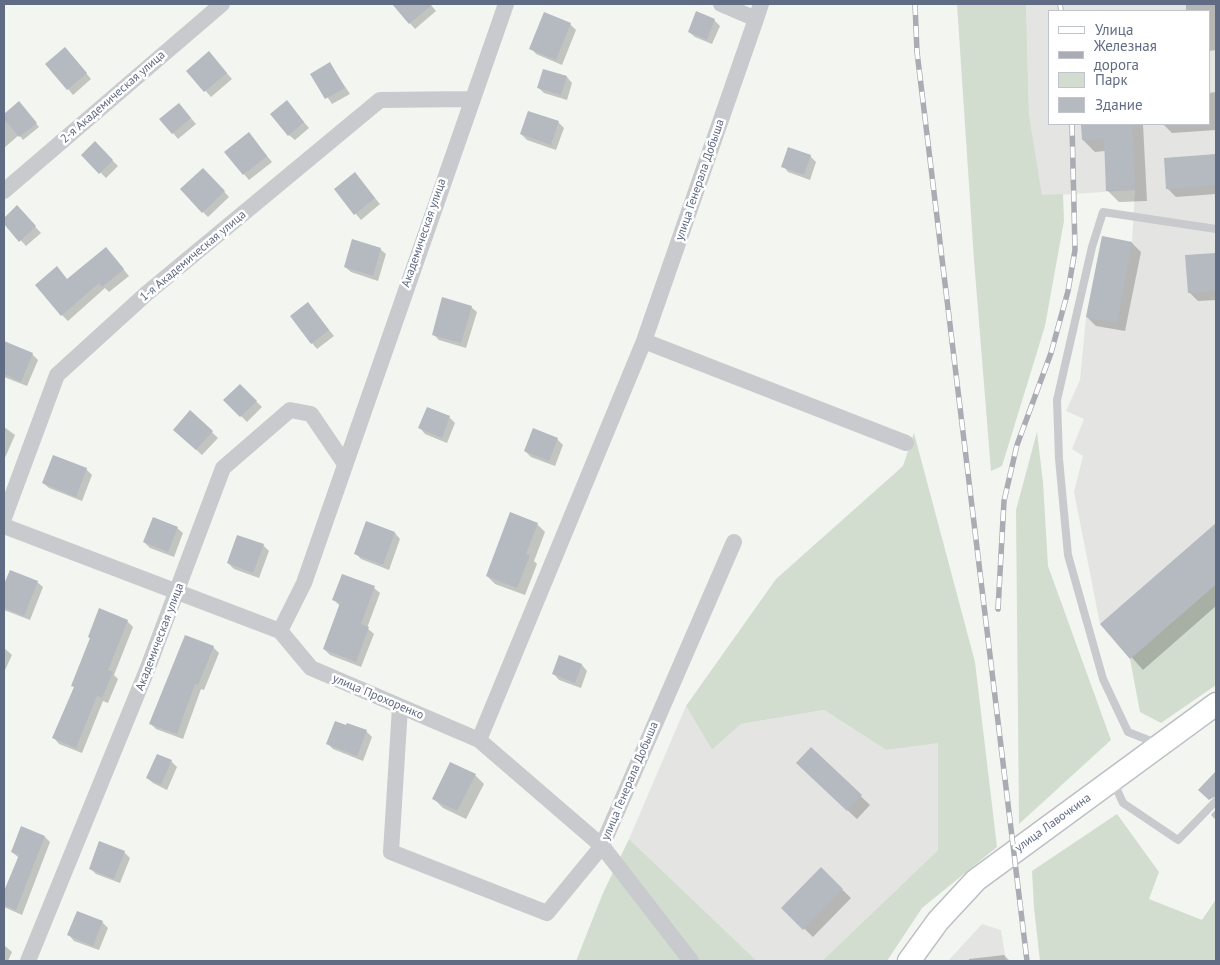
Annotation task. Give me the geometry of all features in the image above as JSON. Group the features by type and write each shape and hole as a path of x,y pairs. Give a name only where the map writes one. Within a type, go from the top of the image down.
{"main road":[{"name":"улица Лавочкина","path":"908,961 938,922 976,880 1216,704"}],"street":[{"name":"2-я Академическая улица","path":"4,191 222,4"},
{"name":"Академическая улица","path":"280,631 304,583 471,99 506,4"},
{"path":"721,4 759,11"},
{"name":"улица Генерала Добыша","path":"479,740 644,341 759,11"},
{"name":"1-я Академическая улица","path":"4,518 57,375 139,300 380,100 471,99"},
{"path":"644,341 906,442"},
{"name":"Академическая улица","path":"28,961 178,590 223,468 290,410 311,414 345,464"},
{"name":"улица Прохоренко","path":"4,526 178,590 280,631 311,668 479,740 602,846 691,961"},
{"name":"улица Генерала Добыша","path":"400,707 391,852 547,913 602,846 734,542"}],"lane":[{"path":"1160,744 1128,732 1103,680 1068,556 1059,460 1057,400 1092,247 1103,212 1216,229"},
{"path":"1112,779 1123,803 1178,840 1216,801"}],"shaded area":[{"path":"1026,4 1216,4 1216,584 1130,659 1100,624 1074,492 1083,456 1072,449 1084,419 1066,411 1080,380 1086,317 1102,236 1132,242 1135,190 1042,196 1029,114"},
{"path":"686,706 712,750 741,724 824,710 886,750 938,742 938,850 822,961 757,961 629,839"},
{"path":"982,924 1001,930 1006,961 948,961"}],"green space":[{"path":"957,4 1026,4 1029,114 1042,195 1063,194 1064,221 1045,326 1002,466 991,471 974,260"},
{"path":"1037,432 1043,482 1048,566 1111,740 1019,824 1016,510"},
{"path":"914,433 975,662 997,847 922,908 887,961 822,961 938,850 938,743 886,750 824,710 741,724 712,750 686,706 776,579 903,466"},
{"path":"1216,584 1216,685 1161,723 1140,712 1130,659"},
{"path":"1117,814 1159,872 1149,899 1202,920 1216,899 1216,961 1040,961 1032,871"},
{"path":"629,839 757,961 576,961 603,893"}],"building":[{"path":"392,4 433,4 409,24"},
{"path":"696,11 715,19 707,40 688,32"},
{"path":"544,12 571,23 556,60 529,49"},
{"path":"65,47 87,73 67,90 45,64"},
{"path":"209,51 227,73 204,92 186,71"},
{"path":"330,62 345,88 325,99 310,74"},
{"path":"543,69 567,76 561,95 537,88"},
{"path":"287,100 304,122 288,136 270,114"},
{"path":"19,101 37,123 19,137 4,119 4,114"},
{"path":"179,103 191,118 172,134 159,119"},
{"path":"528,111 559,121 551,145 520,134"},
{"path":"1081,125 1132,125 1135,189 1106,191 1104,139 1082,140"},
{"path":"249,132 267,156 243,175 224,152"},
{"path":"95,141 113,160 99,174 81,155"},
{"path":"788,147 811,155 804,175 781,167"},
{"path":"1216,154 1216,185 1166,189 1164,158"},
{"path":"203,168 225,191 202,213 180,189"},
{"path":"355,172 375,198 354,215 334,189"},
{"path":"17,205 36,226 19,242 4,224 4,218"},
{"path":"1102,236 1132,242 1117,323 1086,317"},
{"path":"352,239 381,248 373,276 344,267"},
{"path":"106,247 124,269 102,287 99,283 61,316 35,285 57,266 67,279"},
{"path":"1216,253 1216,291 1188,293 1185,255"},
{"path":"442,297 472,306 461,343 432,335"},
{"path":"308,302 329,330 311,344 290,316"},
{"path":"4,341 33,353 21,382 4,374"},
{"path":"240,384 257,401 240,417 223,400"},
{"path":"427,407 450,416 442,438 418,428"},
{"path":"190,410 213,431 196,450 173,430"},
{"path":"533,428 558,438 549,461 524,451"},
{"path":"53,455 87,468 76,497 42,483"},
{"path":"510,512 538,523 526,554 530,555 517,588 486,576"},
{"path":"153,517 178,527 168,552 143,542"},
{"path":"366,521 395,532 383,565 354,554"},
{"path":"1216,523 1216,584 1130,659 1100,624"},
{"path":"237,535 264,544 253,573 227,563"},
{"path":"10,570 38,581 24,616 4,608 4,584"},
{"path":"342,574 375,586 361,624 369,627 356,662 323,649 340,603 332,600"},
{"path":"99,608 128,620 108,670 113,672 102,698 97,696 76,748 52,738 74,687 71,686 90,638 88,637"},
{"path":"185,635 214,646 198,685 195,684 177,734 149,724"},
{"path":"559,655 582,664 575,683 552,674"},
{"path":"335,721 367,730 357,756 326,744"},
{"path":"811,747 862,795 847,811 796,763"},
{"path":"157,754 172,760 161,785 146,778"},
{"path":"450,762 476,774 457,811 432,799"},
{"path":"1216,771 1216,796 1209,800 1198,790"},
{"path":"21,826 45,836 16,910 4,905 4,891 19,855 11,852"},
{"path":"99,841 125,851 114,879 89,869"},
{"path":"821,867 843,889 803,930 781,908"},
{"path":"77,911 103,921 93,946 67,935"}],"railway":[{"path":"915,4 917,52 1027,961"},
{"path":"1060,4 1061,10"},
{"path":"998,609 1004,501 1017,445 1051,353 1068,291 1075,250 1072,125"}]}
